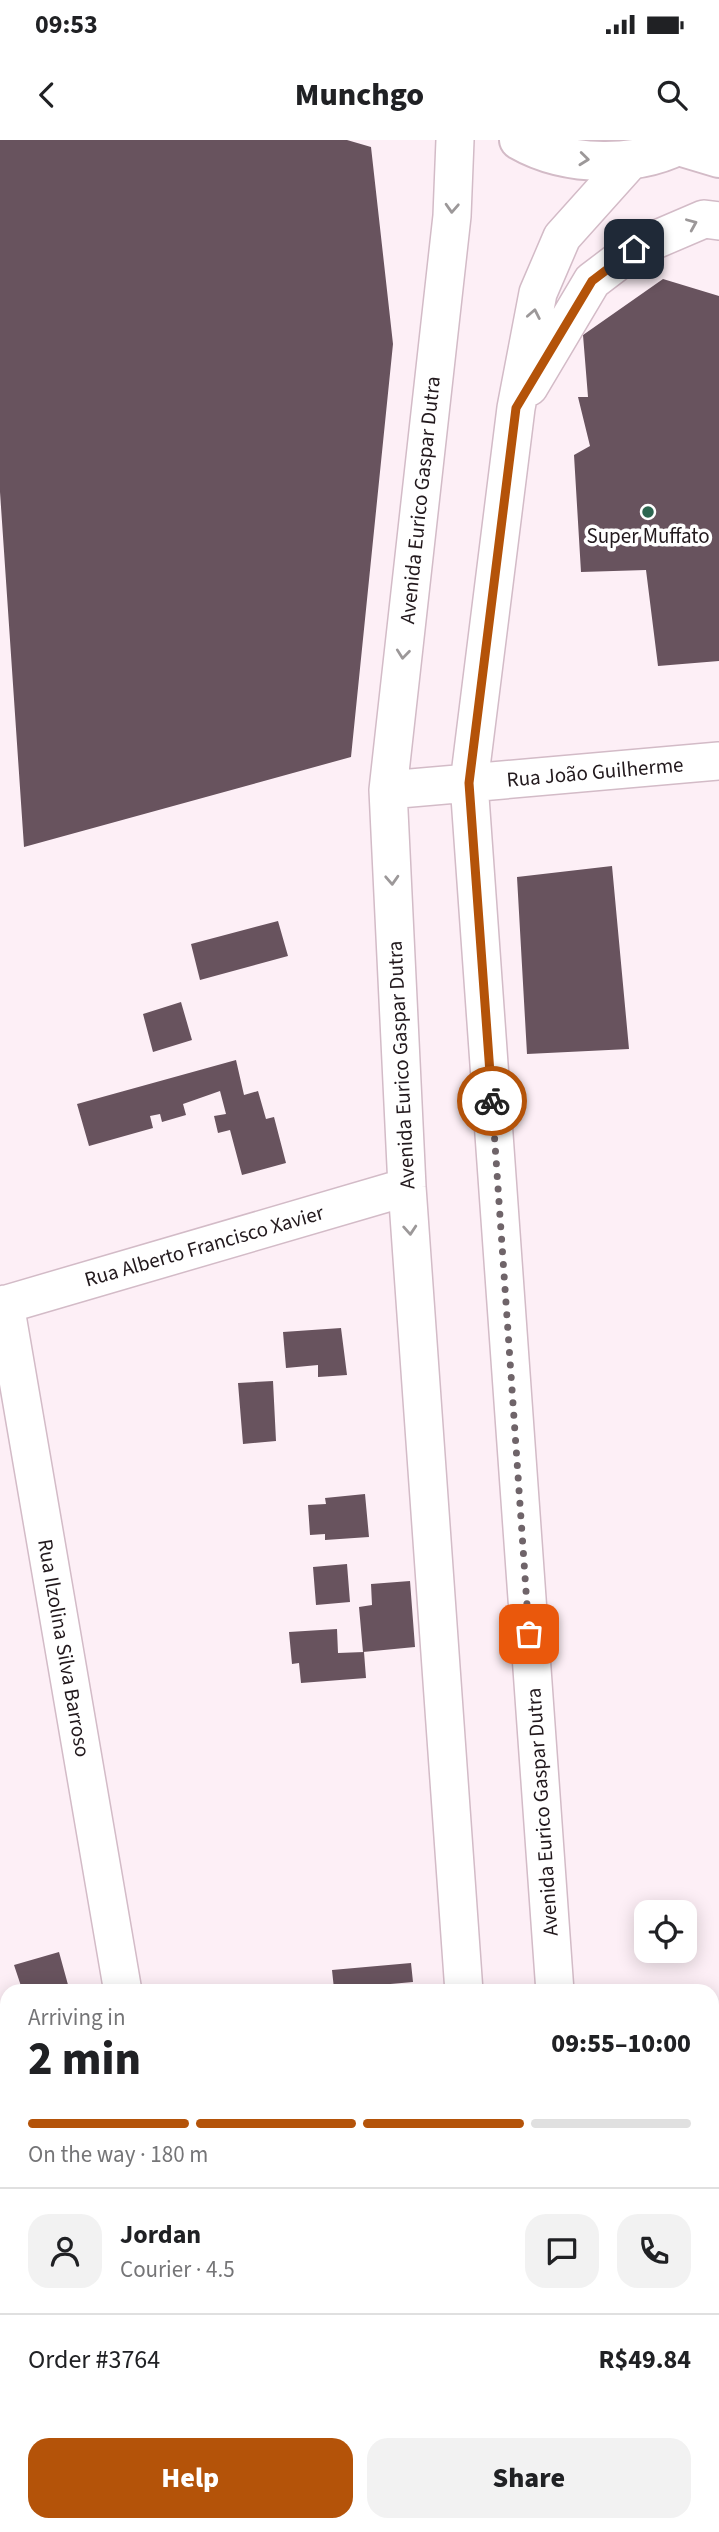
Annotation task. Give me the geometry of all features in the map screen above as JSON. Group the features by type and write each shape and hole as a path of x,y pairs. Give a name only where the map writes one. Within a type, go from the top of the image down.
{"highway":[{"path":"519,140 534,148 582,160 631,160 683,143 719,158"}],"street":[{"name":"Avenida Eurico Gaspar Dutra","path":"455,140 452,216 388,790 407,1187 463,1984"},
{"name":"Avenida Eurico Gaspar Dutra","path":"554,1984 469,783 516,408 538,293 562,237 631,160"},
{"path":"516,408 592,281 634,249 704,219 719,221"},
{"name":"Rua João Guilherme","path":"388,790 719,761"},
{"name":"Rua Alberto Francisco Xavier","path":"2,1305 407,1187"},
{"name":"Rua Ilzolina Silva Barroso","path":"2,1305 122,1984"}],"building":[{"path":"0,140 347,140 371,147 393,344 351,757 24,847 0,492"},
{"name":"Super Muffato","path":"663,279 719,296 719,661 658,666 646,570 581,572 574,455 590,446 578,397 588,397 583,335"},
{"path":"612,866 629,1049 527,1054 517,877"},
{"path":"278,921 288,956 200,980 191,944"},
{"path":"181,1002 192,1040 153,1052 143,1014"},
{"path":"236,1060 244,1095 258,1091 266,1119 274,1117 286,1163 242,1175 230,1130 218,1133 214,1116 226,1114 220,1091 183,1104 186,1115 162,1122 160,1114 150,1116 153,1128 89,1146 77,1104"},
{"path":"341,1328 347,1375 318,1377 318,1365 286,1368 283,1332"},
{"path":"273,1381 276,1441 243,1444 238,1383"},
{"path":"365,1494 369,1537 325,1540 325,1534 310,1535 308,1505 326,1504 325,1498"},
{"path":"347,1564 350,1602 316,1605 313,1567"},
{"path":"410,1581 415,1647 363,1652 359,1607 372,1605 371,1584"},
{"path":"337,1629 338,1653 364,1652 366,1678 301,1683 299,1663 292,1664 289,1632"},
{"path":"59,1952 68,1984 20,1984 14,1965"},
{"path":"411,1963 413,1982 333,1984 332,1970"}],"way so far":[{"path":"492,1101 529,1634"}],"place":[{"name":"Super Muffato","path":"648,512"}],"route":[{"path":"492,1101 469,783 516,408 592,281 634,249"}]}
